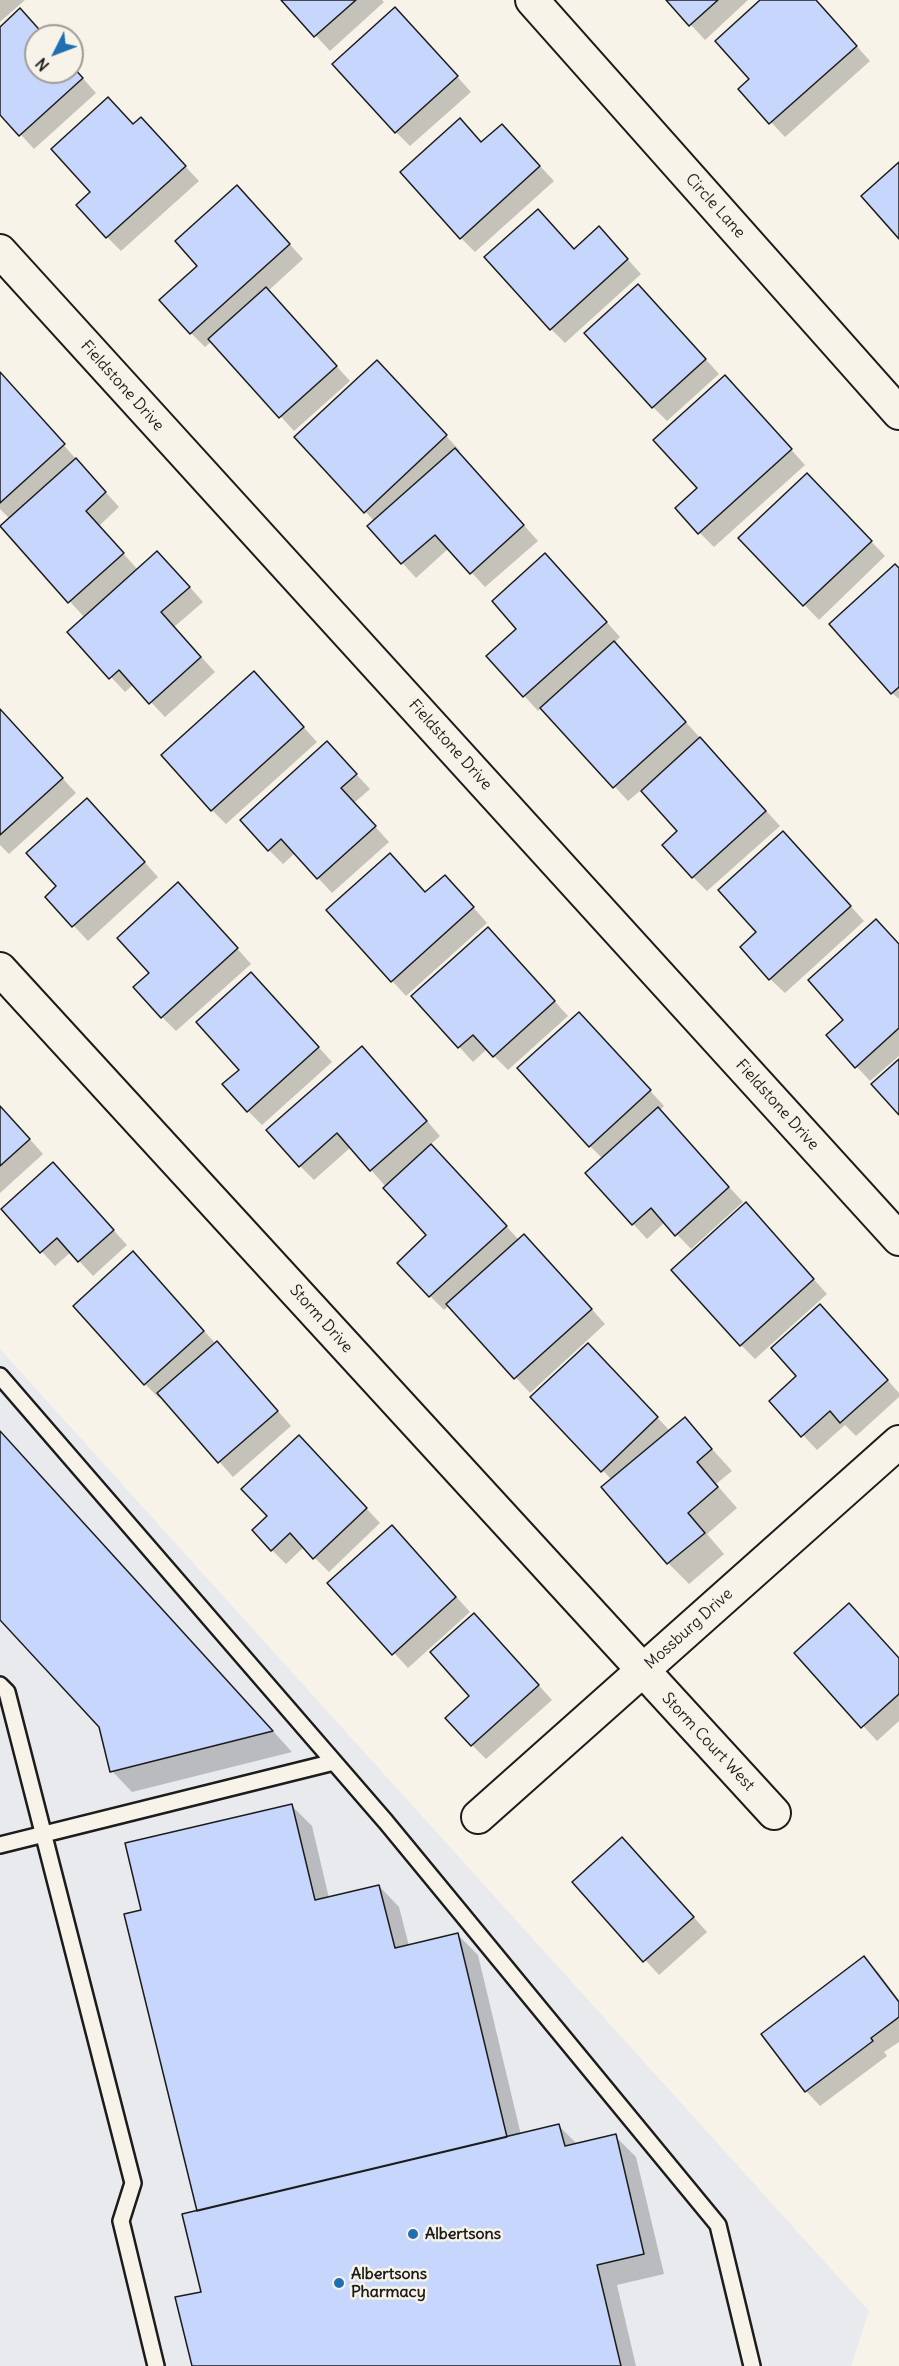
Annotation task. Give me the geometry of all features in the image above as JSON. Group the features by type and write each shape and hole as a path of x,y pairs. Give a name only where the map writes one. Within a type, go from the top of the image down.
{"street":[{"name":"Circle Lane","path":"531,0 899,413"},
{"name":"Fieldstone Drive","path":"0,251 899,1239"},
{"name":"Storm Drive","path":"0,969 643,1670"},
{"name":"Mossburg Drive","path":"478,1817 899,1442"},
{"name":"Storm Court West","path":"643,1670 774,1813"}],"lane":[{"path":"0,1376 334,1762 718,2225 752,2366"},
{"path":"0,1685 7,1692 133,2183 121,2221 156,2366"},
{"path":"0,1845 334,1762"}],"shaded area":[{"path":"0,1349 869,2311 851,2366 0,2366"}],"building":[{"path":"281,0 356,0 314,37"},
{"path":"666,0 718,0 689,26"},
{"path":"760,0 816,0 857,46 769,124 738,89 749,79 715,41"},
{"path":"395,7 458,76 395,133 332,64"},
{"path":"20,8 34,24 24,24 24,84 76,84 19,136 0,115 0,27"},
{"path":"108,97 133,124 141,117 186,166 106,238 76,205 90,192 51,149"},
{"path":"460,118 481,142 502,124 540,166 460,239 400,172"},
{"path":"899,162 899,239 861,196"},
{"path":"237,185 290,244 190,334 159,300 197,266 175,241"},
{"path":"538,209 574,249 599,226 628,259 550,330 484,257"},
{"path":"638,284 706,359 652,408 584,333"},
{"path":"266,287 337,366 279,418 208,339"},
{"path":"377,360 447,435 364,513 294,437"},
{"path":"0,372 65,444 0,503"},
{"path":"725,375 792,449 698,534 675,508 697,488 653,440"},
{"path":"455,448 524,525 470,574 435,535 401,564 367,526"},
{"path":"76,458 106,492 86,511 124,553 68,603 0,526"},
{"path":"807,473 872,541 803,606 738,538"},
{"path":"157,551 190,587 161,612 201,657 149,704 119,670 109,679 67,632"},
{"path":"545,553 607,622 523,697 486,656 516,629 492,601"},
{"path":"895,564 899,568 899,687 891,694 829,624"},
{"path":"614,641 686,722 613,788 540,708"},
{"path":"254,671 304,727 211,811 161,755"},
{"path":"0,709 63,778 0,835"},
{"path":"700,737 766,811 692,878 662,845 677,831 641,791"},
{"path":"327,741 357,774 341,788 376,826 317,879 281,839 268,851 240,820"},
{"path":"87,798 145,862 72,927 45,897 56,886 26,853"},
{"path":"783,831 851,906 769,980 740,947 756,932 718,890"},
{"path":"390,853 425,892 445,875 474,907 391,982 326,910"},
{"path":"178,882 238,948 161,1018 133,987 149,973 117,938"},
{"path":"876,919 899,944 899,1028 855,1068 826,1035 843,1020 808,980"},
{"path":"488,927 555,1001 493,1057 473,1035 458,1048 411,996"},
{"path":"251,972 319,1047 247,1112 222,1084 239,1070 196,1022"},
{"path":"579,1012 651,1090 589,1147 517,1068"},
{"path":"362,1046 427,1121 370,1171 337,1133 299,1167 266,1130"},
{"path":"899,1059 899,1115 871,1084"},
{"path":"0,1106 30,1139 0,1166"},
{"path":"658,1107 729,1187 675,1236 651,1208 632,1225 585,1173"},
{"path":"431,1144 507,1226 429,1297 397,1263 426,1235 383,1188"},
{"path":"53,1162 114,1230 78,1262 57,1238 40,1253 1,1209"},
{"path":"746,1202 814,1279 740,1346 671,1270"},
{"path":"524,1234 592,1309 514,1379 446,1304"},
{"path":"133,1251 204,1331 144,1385 73,1306"},
{"path":"820,1304 888,1380 840,1423 830,1411 801,1437 769,1401 796,1376 771,1348"},
{"path":"217,1341 278,1411 218,1463 157,1393"},
{"path":"588,1343 658,1417 601,1472 530,1397"},
{"path":"685,1417 712,1449 697,1462 718,1487 688,1513 705,1533 667,1564 601,1487"},
{"path":"0,1431 273,1731 110,1772 99,1727 0,1620"},
{"path":"299,1435 367,1508 313,1559 290,1533 271,1551 252,1530 267,1516 241,1489"},
{"path":"392,1525 456,1597 392,1655 327,1583"},
{"path":"849,1603 899,1658 899,1694 861,1728 794,1653"},
{"path":"474,1613 539,1685 471,1746 445,1718 469,1696 430,1652"},
{"path":"292,1804 315,1900 379,1885 395,1948 458,1933 507,2137 197,2211 124,1914 141,1910 125,1843"},
{"path":"622,1837 694,1917 643,1962 572,1882"},
{"path":"864,1956 899,2002 899,2017 871,2038 873,2041 805,2092 761,2034"},
{"name":"Albertsons","path":"559,2124 565,2146 616,2134 644,2254 597,2265 621,2366 192,2366 175,2297 201,2292 182,2214"}],"place":[{"name":"Albertsons","path":"413,2234"},
{"name":"Albertsons Pharmacy","path":"339,2283"}]}
